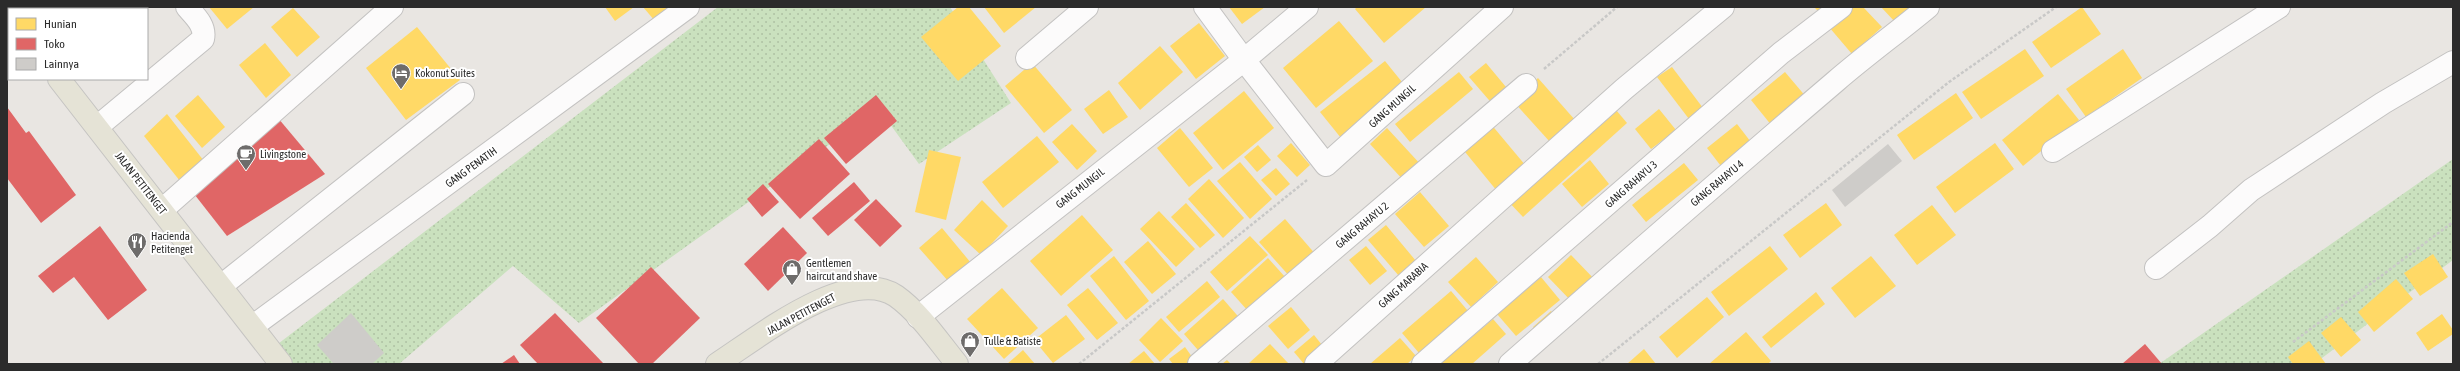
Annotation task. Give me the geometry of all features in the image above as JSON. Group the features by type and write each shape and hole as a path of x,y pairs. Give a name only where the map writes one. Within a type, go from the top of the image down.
{"main road":[{"name":"JALAN PETITENGET","path":"60,80 254,326 281,364"},
{"name":"JALAN PETITENGET","path":"717,364 790,317 843,292 863,288 889,292 905,304 918,317 957,364"}],"street":[{"path":"97,127 202,39 204,32 198,19 187,7"},
{"path":"162,210 392,7"},
{"name":"GANG PENATIH","path":"254,326 688,7"},
{"path":"1027,58 1087,7"},
{"path":"1205,7 1244,60 1326,165"},
{"name":"GANG MUNGIL","path":"918,317 1244,60 1307,7"},
{"name":"GANG MUNGIL","path":"1326,165 1502,7"},
{"name":"GANG MARABIA","path":"1316,364 1490,207 1624,89 1723,7"},
{"name":"GANG RAHAYU 3","path":"1423,364 1781,53 1841,7"},
{"name":"GANG RAHAYU 4","path":"1510,364 1549,332 1696,201 1838,80 1928,7"},
{"path":"2053,151 2279,7"},
{"path":"2156,268 2210,226 2251,190 2383,103 2453,62"},
{"name":"GANG RAHAYU 2","path":"1199,364 1526,86"},
{"path":"221,286 463,94"}],"path":[{"path":"1526,86 1617,7"},
{"path":"1598,364 1949,82 2056,7"},
{"path":"1079,364 1326,165"},
{"path":"2294,342 2453,222"}],"green space":[{"path":"718,7 950,7 1011,103 919,164 879,109 579,323 513,266 399,364 279,364 270,350"},
{"path":"2453,159 2453,260 2314,364 2159,364"}],"building: Hunian":[{"path":"209,7 254,7 227,29"},
{"path":"605,7 634,7 615,21"},
{"path":"643,7 671,7 655,21"},
{"path":"958,7 969,7 1001,46 958,81 921,37"},
{"path":"984,7 1036,7 1004,33"},
{"path":"1229,7 1265,7 1242,24"},
{"path":"1357,7 1426,7 1384,43 1355,9"},
{"path":"1814,7 1825,7 1819,12"},
{"path":"1851,7 1863,7 1882,27 1852,54 1829,27"},
{"path":"1881,7 1915,7 1896,23"},
{"path":"2082,7 2101,34 2051,68 2032,42"},
{"path":"293,8 320,37 297,57 271,27"},
{"path":"1339,21 1373,61 1316,108 1283,68"},
{"path":"1199,23 1225,56 1196,79 1170,46"},
{"path":"417,27 460,80 406,120 366,68"},
{"path":"265,43 291,75 266,98 239,65"},
{"path":"1160,46 1183,72 1140,110 1118,83"},
{"path":"2025,49 2044,76 1981,119 1962,92"},
{"path":"2123,49 2142,78 2086,117 2066,89"},
{"path":"1385,61 1406,87 1341,138 1320,112"},
{"path":"1032,63 1072,110 1044,133 1005,86"},
{"path":"1486,63 1511,93 1495,107 1469,77"},
{"path":"1672,67 1703,108 1689,119 1657,77"},
{"path":"1459,72 1473,89 1410,142 1395,124"},
{"path":"1785,72 1807,98 1772,126 1751,100"},
{"path":"1538,78 1575,120 1550,142 1513,101"},
{"path":"1109,90 1128,117 1103,134 1084,109"},
{"path":"1244,91 1274,128 1223,170 1193,133"},
{"path":"1956,93 1973,118 1914,160 1897,135"},
{"path":"2058,94 2079,120 2023,166 2002,140"},
{"path":"198,95 225,127 202,148 175,116"},
{"path":"1611,104 1627,123 1523,217 1506,199"},
{"path":"1659,109 1676,130 1651,149 1635,129"},
{"path":"167,114 204,161 180,181 144,136"},
{"path":"1490,123 1526,166 1497,191 1461,147"},
{"path":"1072,124 1097,151 1077,170 1052,142"},
{"path":"1737,124 1754,146 1724,170 1707,148"},
{"path":"1180,128 1213,168 1189,187 1157,148"},
{"path":"1387,128 1422,166 1405,182 1370,144"},
{"path":"1037,136 1059,162 1003,208 982,182"},
{"path":"1291,143 1310,165 1297,177 1277,156"},
{"path":"1995,143 2014,169 1955,213 1936,187"},
{"path":"1258,145 1271,160 1257,172 1244,157"},
{"path":"929,150 961,157 946,220 915,212"},
{"path":"1590,160 1609,184 1582,207 1562,184"},
{"path":"1240,162 1272,199 1250,219 1217,181"},
{"path":"1684,163 1698,180 1646,222 1632,205"},
{"path":"1276,168 1290,184 1276,196 1261,180"},
{"path":"1209,179 1244,218 1223,238 1188,199"},
{"path":"1420,192 1449,226 1424,247 1395,214"},
{"path":"982,200 1008,226 981,255 954,230"},
{"path":"1186,203 1215,235 1200,248 1171,217"},
{"path":"1826,203 1842,225 1800,258 1783,235"},
{"path":"1932,205 1956,235 1917,265 1894,235"},
{"path":"1159,211 1195,249 1176,267 1140,229"},
{"path":"1082,215 1113,250 1061,296 1030,261"},
{"path":"1285,219 1317,256 1291,278 1259,242"},
{"path":"1386,225 1416,261 1399,276 1368,240"},
{"path":"942,228 971,263 949,282 919,248"},
{"path":"1250,236 1268,255 1227,291 1210,272"},
{"path":"1148,241 1176,274 1152,294 1124,262"},
{"path":"1366,246 1387,271 1370,285 1349,260"},
{"path":"1770,246 1788,269 1729,316 1711,292"},
{"path":"2433,254 2448,277 2420,296 2404,273"},
{"path":"1571,255 1598,283 1575,305 1548,277"},
{"path":"1114,256 1149,301 1126,320 1090,276"},
{"path":"1871,256 1896,286 1855,318 1831,288"},
{"path":"1476,257 1498,282 1471,307 1448,282"},
{"path":"1268,258 1286,278 1248,311 1231,292"},
{"path":"1541,277 1560,300 1516,336 1497,314"},
{"path":"2396,279 2413,299 2374,332 2358,312"},
{"path":"1207,281 1220,297 1179,332 1166,317"},
{"path":"1002,288 1038,328 1004,359 967,319"},
{"path":"1088,288 1118,323 1097,340 1067,305"},
{"path":"1451,291 1468,311 1419,353 1402,333"},
{"path":"1816,292 1825,304 1771,348 1762,337"},
{"path":"1707,297 1724,317 1677,358 1659,337"},
{"path":"1223,299 1243,322 1204,357 1184,334"},
{"path":"1291,307 1310,330 1288,349 1268,326"},
{"path":"1551,311 1559,321 1540,336 1533,327"},
{"path":"2442,314 2453,330 2453,334 2428,351 2416,333"},
{"path":"1066,315 1085,339 1053,363 1034,340"},
{"path":"2341,317 2361,340 2341,357 2321,333"},
{"path":"1161,318 1183,341 1160,362 1139,340"},
{"path":"1493,319 1506,334 1472,364 1440,364"},
{"path":"1746,332 1771,361 1768,364 1709,364"},
{"path":"1314,335 1326,350 1309,364 1304,364 1294,352"},
{"path":"1400,338 1416,356 1407,364 1370,364"},
{"path":"2309,341 2326,364 2293,364 2288,357"},
{"path":"1270,344 1289,364 1248,364"},
{"path":"1185,347 1195,361 1191,364 1173,364 1169,359"},
{"path":"1644,349 1656,364 1627,364"},
{"path":"1023,350 1035,364 1007,364"},
{"path":"1144,351 1155,364 1128,364"},
{"path":"1227,360 1231,364 1222,364"}],"building: Toko":[{"path":"876,95 897,121 846,164 824,138"},
{"path":"7,107 26,133 29,131 76,195 41,223 7,178"},
{"path":"278,118 325,174 227,236 191,190"},
{"path":"819,139 850,174 800,219 768,184"},
{"path":"854,182 870,201 828,236 812,218"},
{"path":"763,184 779,202 762,217 747,199"},
{"path":"876,199 902,226 880,247 854,220"},
{"path":"100,226 147,290 108,320 74,277 53,293 38,276"},
{"path":"783,227 807,253 768,291 744,264"},
{"path":"651,267 700,318 652,364 639,364 596,318"},
{"path":"555,313 604,364 538,364 520,345"},
{"path":"2145,344 2162,364 2122,364"},
{"path":"514,355 520,364 501,364"}],"building: Lainnya":[{"path":"1888,144 1902,161 1845,207 1832,190"},
{"path":"351,313 384,353 372,364 334,364 317,345"}],"place":[{"name":"Kokonut Suites","path":"401,90"},
{"name":"Livingstone","path":"246,171"},
{"name":"Hacienda Petitenget","path":"137,259"},
{"name":"Gentlemen haircut and shave","path":"792,286"},
{"name":"Tulle & Batiste","path":"970,358"}]}
